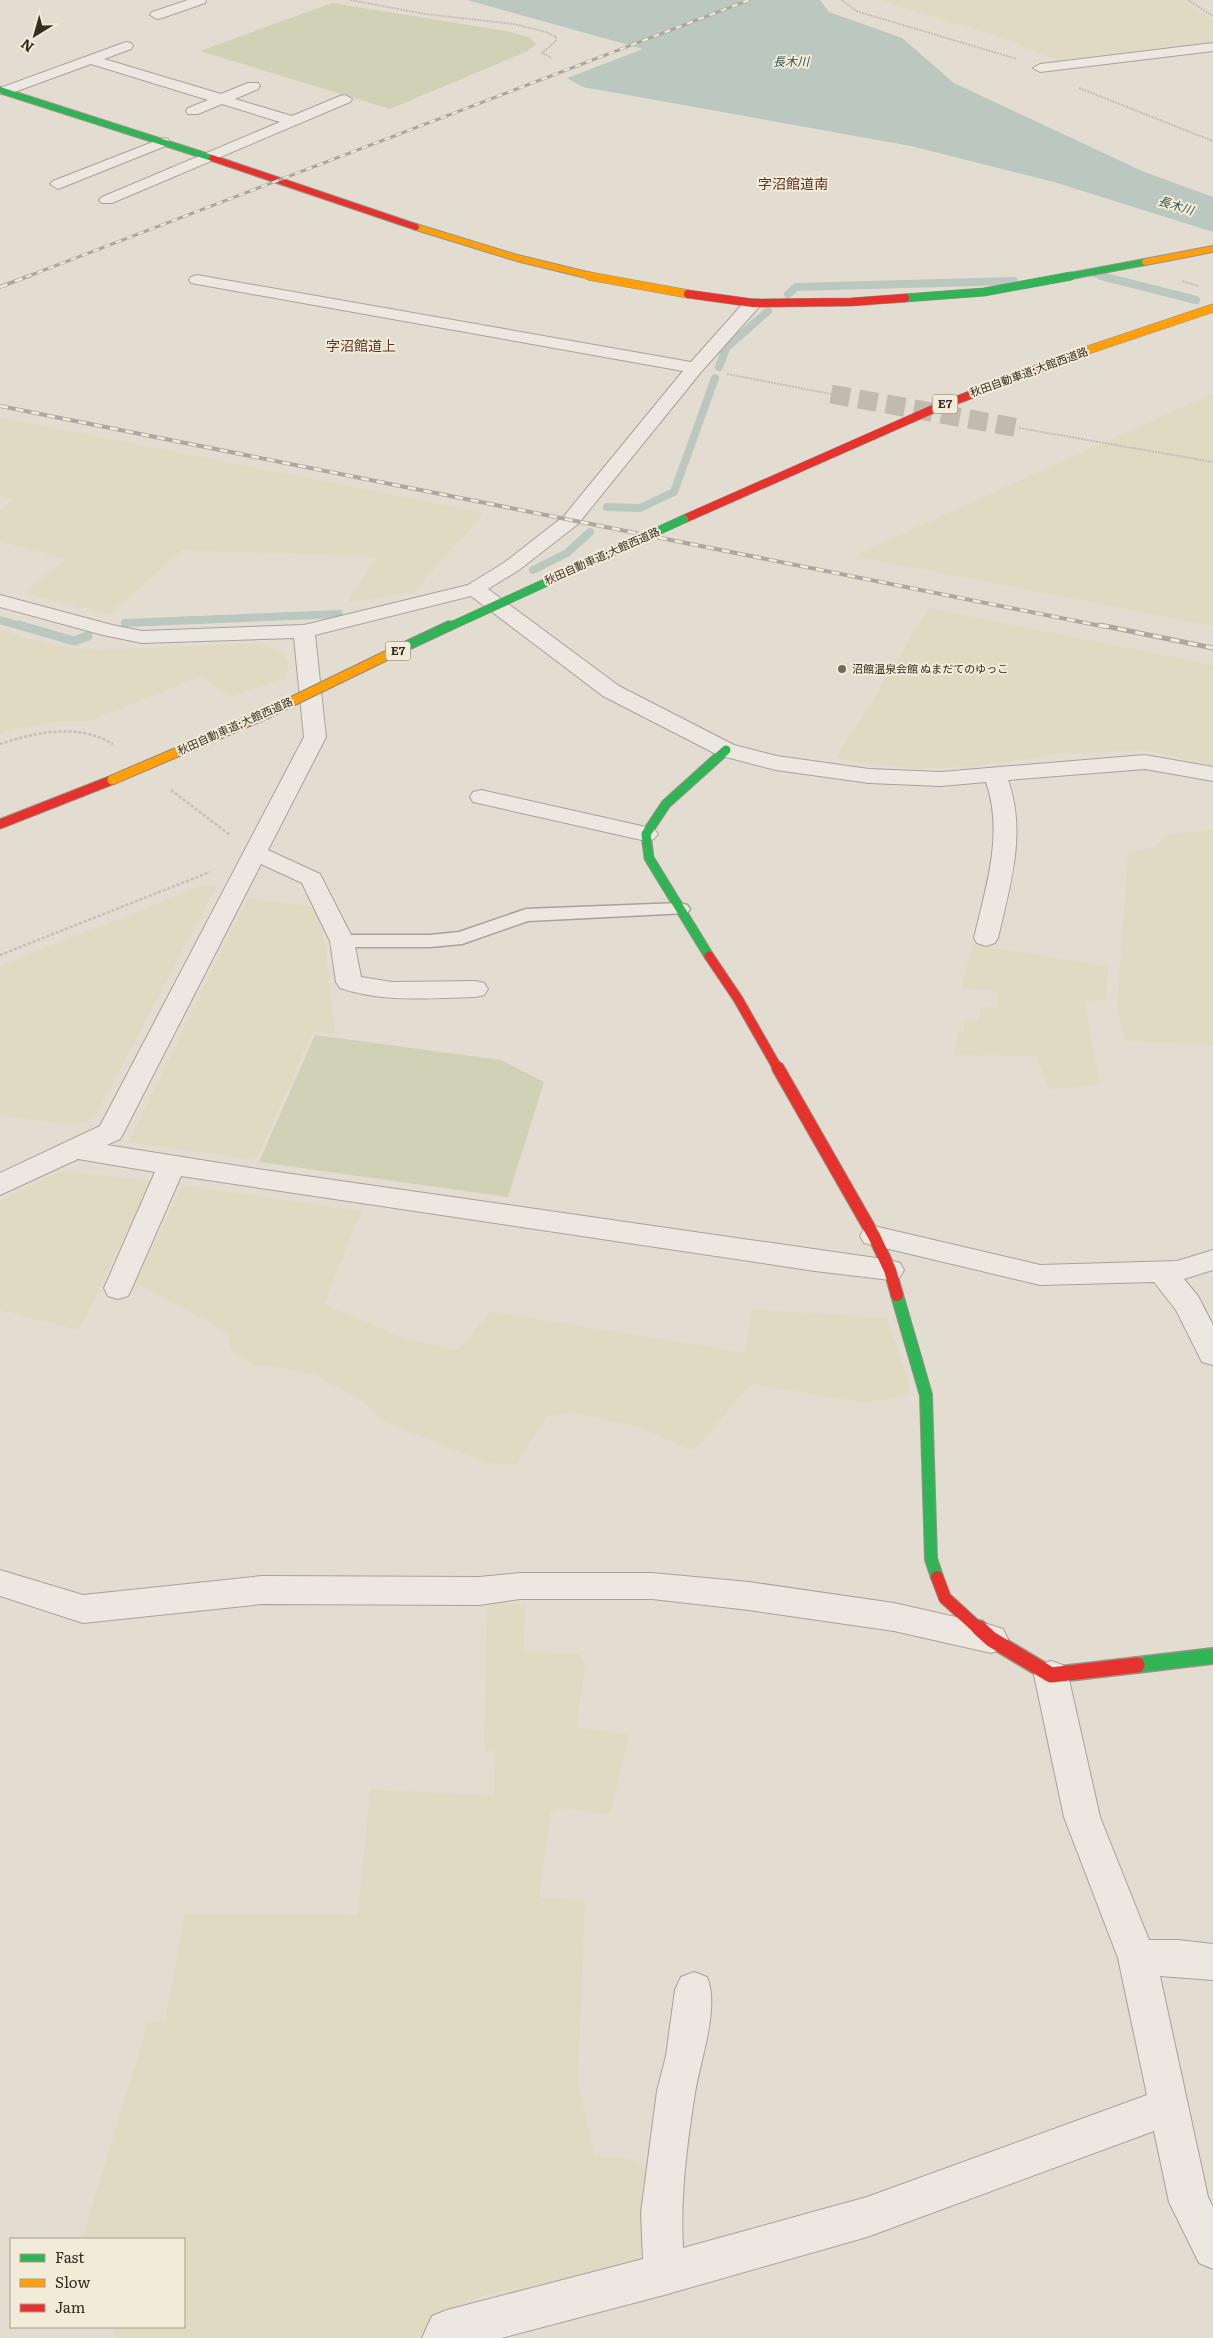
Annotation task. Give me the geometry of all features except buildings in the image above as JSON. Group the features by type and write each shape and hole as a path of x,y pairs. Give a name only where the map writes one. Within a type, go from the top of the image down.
{"main road":[{"path":"2,90 210,157 433,233 541,266 627,285 753,303 851,302 984,292 1169,259 1213,249"},
{"name":"秋田自動車道;大館西道路","path":"0,824 112,780 264,715 475,613 850,444 984,388 1124,336 1213,308"},
{"path":"726,750 666,804 646,834 649,858 738,1000 874,1236 890,1270 926,1395 931,1559 945,1598 991,1639 1051,1675 1213,1656"}],"street":[{"path":"157,16 200,0"},
{"path":"2,90 126,46"},
{"path":"1040,68 1213,47"},
{"path":"91,59 293,121"},
{"path":"133,87 175,71"},
{"path":"193,111 253,86"},
{"path":"107,200 345,99"},
{"path":"58,184 163,142"},
{"path":"197,280 694,368"},
{"path":"0,601 110,631 142,637 304,630 475,589 512,566 571,520 694,368 753,303"},
{"path":"475,589 611,691 726,750 776,763 869,776 941,779 994,773 1145,762 1213,774"},
{"path":"0,1185 110,1132 315,738 304,630"},
{"path":"986,938 1002,862 1006,820 1002,792 994,773"},
{"path":"480,797 646,834"},
{"path":"254,853 312,879 342,941 350,982 359,987 475,989"},
{"path":"76,1149 267,1181 805,1260 890,1270"},
{"path":"118,1288 172,1165"},
{"path":"874,1236 1040,1275 1177,1271 1213,1260"},
{"path":"1161,1271 1188,1304 1213,1354"},
{"path":"0,1583 83,1609 262,1590 479,1591 520,1586 652,1586 749,1596 894,1617 991,1639"},
{"path":"1051,1675 1082,1817 1137,1958 1189,2202 1213,2249"},
{"path":"1137,1958 1178,1958 1213,1962"},
{"path":"664,2274 661,2213 676,2091 685,2056 694,1990"},
{"path":"443,2338 447,2331 664,2274 868,2217 1168,2107"}],"lane":[{"path":"342,941 430,941 462,938 507,920 526,916 680,909"}],"path":[{"path":"350,0 424,14 528,28 552,34 556,37 556,41 542,53 552,58"},
{"path":"842,0 856,11 1015,58 1040,68 1086,92 1213,141"},
{"path":"1188,0 1213,16"},
{"path":"694,368 831,394"},
{"path":"1019,428 1213,462"},
{"path":"0,955 178,886 254,853"}],"shaded area":[{"path":"878,0 1181,0 1213,21 1213,42 1057,60 1000,37"},
{"path":"1213,393 1213,626 853,556"},
{"path":"0,417 484,513 414,592 347,603 377,557 182,550 109,615 24,593 65,559 0,542 0,510 13,500 0,496"},
{"path":"929,608 1213,665 1213,765 1143,750 1058,754 969,767 918,769 836,759"},
{"path":"0,630 56,646 97,650 249,643 265,645 282,653 289,665 285,678 229,697 202,676 87,722 55,722 15,729 0,734"},
{"path":"1213,829 1213,1045 1125,1041 1117,1006 1128,853 1154,847 1168,835"},
{"path":"217,885 96,1115 86,1122 70,1125 0,1115 0,965 142,910 197,886"},
{"path":"248,898 321,908 335,1034 313,1031 256,1160 128,1142"},
{"path":"973,944 1108,967 1106,1000 1084,1001 1100,1084 1050,1090 1035,1056 954,1055 958,1030 963,1032 965,1020 979,1021 980,1007 997,1007 998,991 961,988"},
{"path":"63,1171 151,1181 79,1330 0,1310 0,1200"},
{"path":"182,1185 362,1211 324,1304 404,1338 455,1350 464,1344 490,1311 745,1353 752,1309 887,1318 909,1383 908,1395 865,1403 751,1384 694,1451 638,1427 571,1412 547,1416 516,1464 488,1463 386,1422 362,1401 315,1375 279,1367 253,1365 231,1350 227,1332 136,1283"},
{"path":"487,1602 525,1604 524,1651 580,1654 585,1668 576,1727 629,1735 610,1815 566,1808 551,1812 539,1898 585,1900 578,2084 595,2156 635,2159 648,2168 647,2264 483,2295 444,2318 422,2338 117,2338 113,2328 185,2328 185,2238 82,2238 148,2023 165,2020 185,1914 358,1915 370,1789 494,1796 495,1751 485,1752"}],"green space":[{"path":"332,3 506,31 529,37 536,44 528,51 390,109 200,51"},
{"path":"315,1035 501,1060 544,1082 508,1197 259,1162"}],"water":[{"name":"長木川","path":"467,0 820,0 829,12 902,38 954,83 1142,171 1213,197 1213,232 1054,182 911,146 583,87 567,78 643,49"}],"waterway":[{"path":"1090,273 1106,277"},
{"path":"1101,276 1196,300"},
{"path":"788,294 796,287 1014,281"},
{"path":"719,367 726,348 768,311"},
{"path":"607,507 640,508 674,492 715,378"},
{"path":"533,570 567,553 590,532"},
{"path":"125,623 339,614"},
{"path":"0,620 24,627"},
{"path":"19,625 74,641 88,636"}],"tunnel":[{"path":"831,394 1019,428"}],"railway":[{"path":"26,277 749,0"},
{"path":"0,287 29,276"},
{"path":"0,406 1106,627"},
{"path":"1100,625 1213,648"}],"traffic: fast":[{"path":"0,90 212,158"},
{"path":"905,298 984,292 1145,262"},
{"path":"402,648 684,519"},
{"path":"709,956 649,858 646,834 666,804 726,750"},
{"path":"897,1295 926,1395 931,1559 937,1577"},
{"path":"1137,1665 1213,1656"}],"traffic: slow":[{"path":"416,227 483,249 550,267 688,294"},
{"path":"1145,262 1213,249"},
{"path":"1082,352 1213,308"},
{"path":"112,780 264,715 402,648"}],"traffic: jam":[{"path":"212,158 416,227"},
{"path":"688,294 753,303 851,302 905,298"},
{"path":"684,519 832,452 981,389 1082,352"},
{"path":"0,824 112,780"},
{"path":"709,956 738,999 874,1236 890,1270 897,1295"},
{"path":"937,1577 945,1598 991,1639 1051,1675 1137,1665"}],"place":[{"name":"沼館温泉会館 ぬまだてのゆっこ","path":"842,669"}],"district":[{"name":"字沼館道南","path":"793,184"},
{"name":"字沼館道上","path":"361,346"}]}
